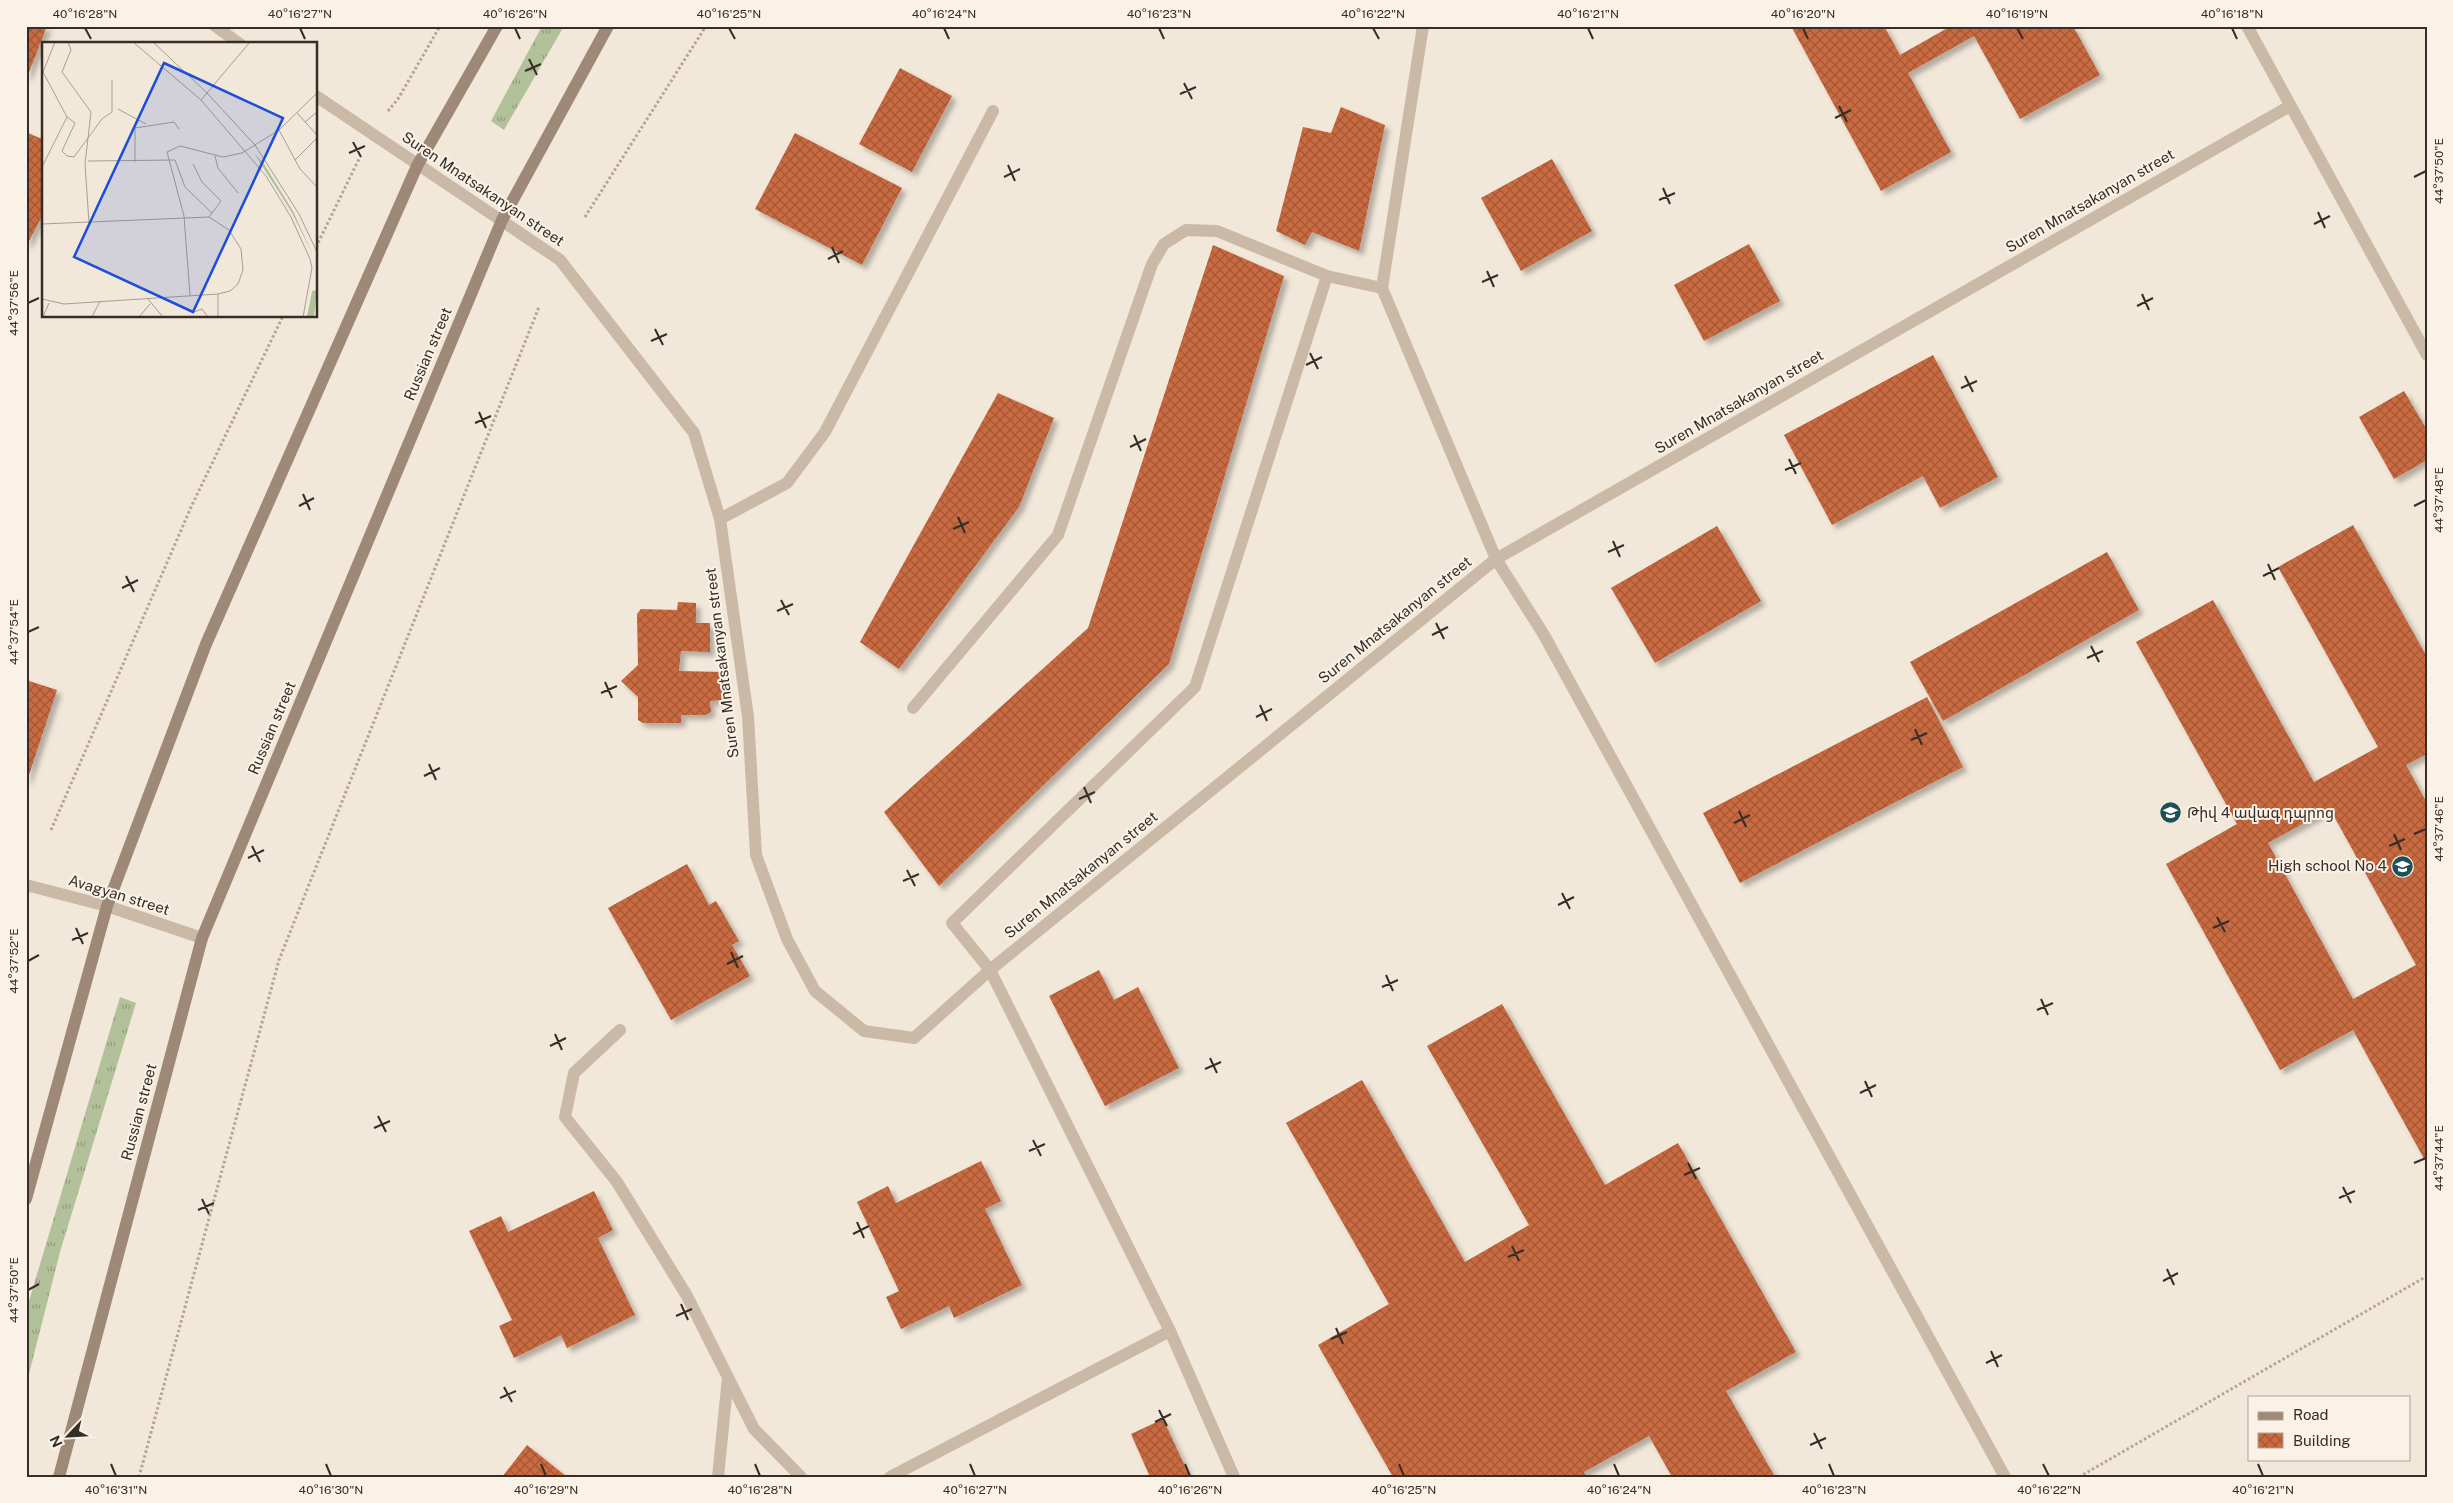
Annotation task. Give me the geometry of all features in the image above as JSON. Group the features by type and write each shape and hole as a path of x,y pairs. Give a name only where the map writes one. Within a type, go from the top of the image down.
{"main road":[{"path":"26,1200 108,906 206,644 417,166 497,26"},
{"name":"Russian street","path":"60,1477 202,938 502,220 608,26"}],"street":[{"path":"215,26 237,42"},
{"path":"1423,26 1382,288 1496,559 1544,635 2005,1477"},
{"path":"2247,26 2427,355"},
{"name":"Suren Mnatsakanyan street","path":"318,97 417,166 502,220 560,260 694,433 720,519 748,717 756,855 787,939 815,991 864,1031 914,1038 990,970 1496,559 2290,106"},
{"path":"720,519 786,483 825,432 992,111"},
{"path":"913,708 1058,535 1152,264 1164,244 1186,230 1217,232 1328,276 1382,288"},
{"path":"1234,1477 1170,1331 990,970 952,923 1195,687 1328,276"},
{"name":"Avagyan street","path":"26,885 108,906 202,938"},
{"path":"620,1030 574,1073 565,1117 617,1182 687,1296 754,1429 801,1477"},
{"path":"890,1477 1170,1331"},
{"path":"718,1477 728,1377"}],"path":[{"path":"318,243 371,134 398,99 440,26"},
{"path":"585,217 706,26"},
{"path":"138,1477 279,960 539,307"},
{"path":"51,830 192,505 282,318"},
{"path":"2079,1477 2427,1276"}],"green space":[{"path":"542,26 564,26 504,130 491,121"},
{"path":"120,997 136,1003 60,1252 26,1386 26,1311"}],"building":[{"path":"26,26 47,26 26,80"},
{"path":"1791,26 1884,26 1900,55 1951,26 2073,26 2100,75 2020,119 1974,36 1908,73 1951,152 1881,191"},
{"path":"900,68 952,96 912,172 859,144"},
{"path":"1341,107 1385,125 1359,251 1312,232 1305,245 1276,231 1303,127 1331,133"},
{"path":"26,132 42,139 42,216 26,247"},
{"path":"795,133 902,188 862,265 755,209"},
{"path":"1552,159 1592,231 1521,271 1481,198"},
{"path":"1749,244 1780,301 1704,341 1674,285"},
{"path":"1213,245 1284,276 1169,664 939,886 884,812 1088,628"},
{"path":"1933,355 1998,477 1940,508 1923,476 1832,525 1784,435"},
{"path":"2404,391 2427,430 2427,460 2394,479 2359,417"},
{"path":"998,393 1054,418 1019,507 899,669 860,642"},
{"path":"2353,525 2427,657 2427,754 2406,765 2427,803 2427,1164 2353,1030 2280,1070 2166,864 2237,824 2136,642 2213,600 2314,782 2378,747 2278,567","holes":["2330,809 2416,965 2353,999 2268,843"]},
{"path":"1717,526 1761,601 1655,663 1611,588"},
{"path":"2107,552 2139,610 1943,721 1910,662"},
{"path":"678,602 696,603 696,623 710,623 710,652 681,651 679,671 724,672 722,700 710,701 711,712 705,715 681,715 681,723 643,723 638,720 638,697 621,681 638,665 637,614 641,609 677,610"},
{"path":"26,680 57,690 27,781 26,781"},
{"path":"1927,697 1963,767 1740,883 1703,813"},
{"path":"687,864 709,905 716,901 739,941 732,945 750,976 671,1020 608,908"},
{"path":"1099,970 1114,1000 1138,987 1179,1068 1105,1106 1049,996"},
{"path":"1502,1004 1605,1185 1678,1143 1796,1352 1726,1391 1775,1477 1672,1477 1649,1436 1584,1472 1586,1477 1393,1477 1318,1345 1389,1304 1286,1123 1362,1080 1465,1262 1529,1225 1427,1046"},
{"path":"981,1161 1001,1201 985,1209 1022,1285 954,1318 949,1306 901,1329 886,1297 899,1291 857,1202 888,1186 896,1203"},
{"path":"594,1191 613,1230 598,1238 635,1315 567,1348 561,1335 514,1358 499,1326 512,1320 469,1231 501,1216 508,1232"},
{"path":"1163,1419 1190,1477 1150,1477 1131,1434"},
{"path":"527,1445 567,1477 502,1477"}],"place":[{"name":"Թիվ 4 ավագ դպրոց","path":"2171,813"},
{"name":"High school No 4","path":"2403,866"}]}
